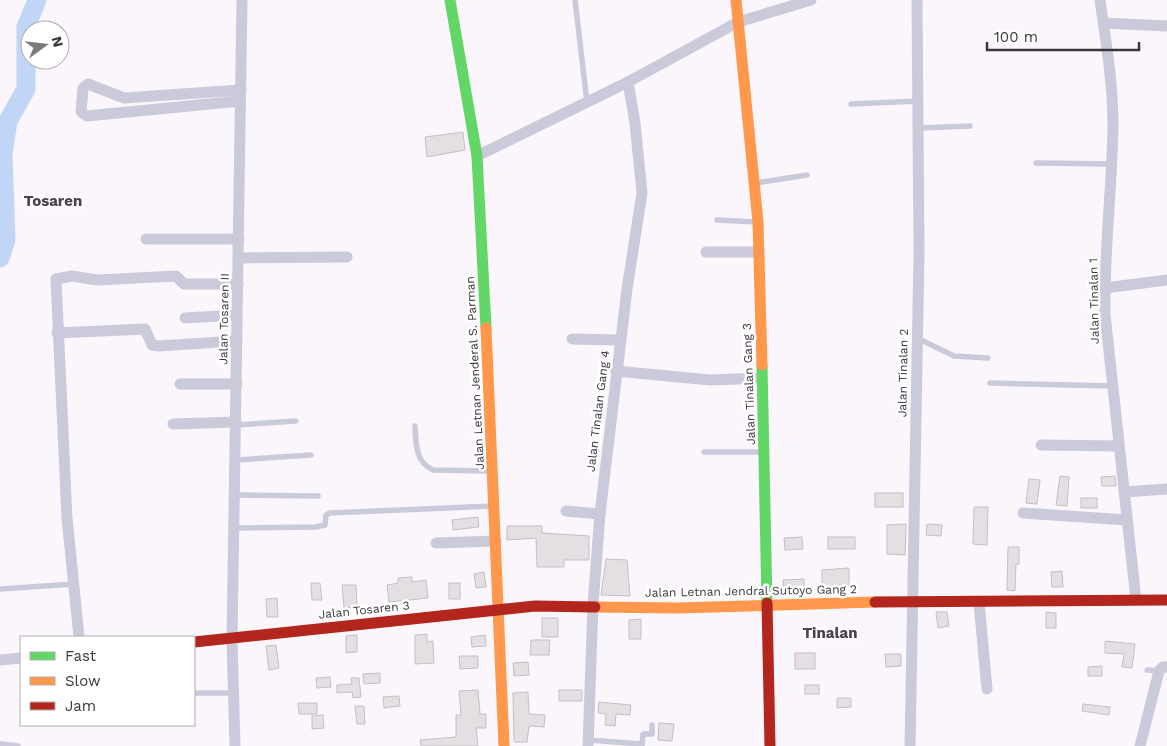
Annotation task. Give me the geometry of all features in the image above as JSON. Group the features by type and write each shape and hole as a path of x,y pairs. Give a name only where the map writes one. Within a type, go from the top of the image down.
{"street":[{"name":"Jalan Tosaren II","path":"235,746 232,639 240,258 242,0"},
{"name":"Jalan Letnan Jenderal S. Parman","path":"450,0 477,156 494,471 504,746"},
{"name":"Jalan Tinalan Gang 3","path":"736,0 758,222 770,746"},
{"path":"477,156 628,82 738,22 811,0"},
{"name":"Jalan Tinalan 2","path":"910,746 914,602 920,128 917,0"},
{"name":"Jalan Tinalan 1","path":"1100,0 1112,86 1112,164 1105,288 1112,386 1136,600"},
{"path":"1104,23 1167,26"},
{"name":"Jalan Tinalan Gang 4","path":"588,743 593,605 600,514 620,340 642,193 635,123 628,82"},
{"path":"88,84 124,98 241,96 138,113 87,116 81,112 83,88 88,84"},
{"path":"146,239 240,239"},
{"path":"706,252 759,252"},
{"path":"240,258 347,257"},
{"path":"79,636 67,518 54,284 56,279 72,276 98,280 176,276 184,284 238,284"},
{"path":"1105,288 1167,280"},
{"path":"186,318 238,315"},
{"path":"57,333 145,329 152,345 158,346 237,341"},
{"path":"572,339 620,340"},
{"path":"616,371 710,380 762,378"},
{"path":"180,384 237,384"},
{"path":"173,424 236,423"},
{"path":"1041,445 1119,446"},
{"path":"1124,492 1167,489"},
{"path":"566,510 600,514"},
{"path":"1023,513 1127,520"},
{"path":"436,544 496,541"},
{"name":"Jalan Letnan Jendral Sutoyo Gang 2","path":"499,609 593,605 678,608 766,604 1167,600"},
{"path":"979,603 987,689"},
{"name":"Jalan Tosaren 3","path":"195,642 499,609"},
{"path":"0,660 20,658"},
{"path":"1140,746 1163,669"}],"lane":[{"path":"575,0 587,102"},
{"path":"851,104 919,101"},
{"path":"920,128 970,126"},
{"path":"1036,164 1112,164"},
{"path":"754,184 807,175"},
{"path":"717,220 758,222"},
{"path":"917,338 954,356 988,358"},
{"path":"990,383 1112,386"},
{"path":"236,423 296,420"},
{"path":"415,426 416,448 426,467 433,470 494,471"},
{"path":"704,452 764,452"},
{"path":"236,460 311,455"},
{"path":"236,495 318,496"},
{"path":"235,528 316,527 325,525 326,515 330,513 495,506"},
{"path":"0,589 74,584"},
{"path":"1147,670 1163,669"},
{"path":"195,693 234,693"},
{"path":"588,743 642,745 643,734 652,734 652,725"},
{"path":"0,744 18,746"}],"building":[{"path":"463,132 465,150 427,157 425,137"},
{"path":"1060,476 1069,477 1067,506 1056,505"},
{"path":"1115,476 1116,486 1102,486 1101,477"},
{"path":"1029,479 1040,480 1037,504 1026,503"},
{"path":"875,493 903,493 903,507 875,507"},
{"path":"1081,498 1097,498 1097,508 1081,508"},
{"path":"974,507 988,507 987,545 973,544"},
{"path":"478,517 479,527 453,530 452,520"},
{"path":"906,524 905,555 887,554 887,525"},
{"path":"927,524 942,525 941,536 926,535"},
{"path":"507,526 542,526 542,533 589,536 589,560 564,560 564,567 537,567 536,538 507,540"},
{"path":"802,537 803,549 785,550 784,538"},
{"path":"828,537 855,537 855,549 828,549"},
{"path":"1008,547 1019,547 1019,564 1016,564 1015,591 1007,590"},
{"path":"606,559 627,560 630,596 601,595"},
{"path":"849,568 849,585 822,586 822,570"},
{"path":"1062,571 1063,587 1052,587 1051,572"},
{"path":"484,572 486,587 476,588 474,574"},
{"path":"412,577 412,582 426,580 428,598 389,602 387,585 398,583 398,578"},
{"path":"804,579 804,590 784,592 783,580"},
{"path":"311,583 320,583 322,600 312,600"},
{"path":"449,583 460,583 460,599 449,599"},
{"path":"342,585 356,585 357,607 344,608"},
{"path":"277,598 278,617 267,617 266,599"},
{"path":"936,612 947,612 949,626 938,628"},
{"path":"1046,612 1056,613 1056,628 1046,628"},
{"path":"542,618 558,618 558,637 542,637"},
{"path":"641,619 641,639 629,639 629,620"},
{"path":"427,634 427,642 433,641 434,663 415,664 415,635"},
{"path":"357,635 357,652 346,653 346,636"},
{"path":"485,635 486,646 472,647 471,637"},
{"path":"531,640 550,640 549,655 530,655"},
{"path":"1105,641 1135,644 1132,668 1122,667 1124,654 1105,653"},
{"path":"276,645 279,668 269,670 266,646"},
{"path":"795,653 815,653 815,669 795,669"},
{"path":"885,654 901,654 901,666 886,667"},
{"path":"459,656 478,656 478,668 460,669"},
{"path":"528,662 529,675 514,676 513,663"},
{"path":"1102,666 1102,676 1088,676 1088,667"},
{"path":"380,673 380,683 364,684 363,674"},
{"path":"330,677 331,687 317,688 316,678"},
{"path":"351,678 359,678 361,697 353,698 352,692 337,693 337,685 352,684"},
{"path":"805,685 819,685 819,694 805,694"},
{"path":"478,690 480,714 486,714 486,728 476,728 478,746 421,746 420,740 456,737 456,715 461,715 459,691"},
{"path":"559,690 582,690 582,701 559,701"},
{"path":"528,692 529,714 545,715 544,727 529,726 527,742 514,742 513,693"},
{"path":"399,696 400,706 384,708 383,697"},
{"path":"837,698 851,698 851,707 837,708"},
{"path":"599,702 631,705 630,715 616,714 615,726 605,725 606,714 598,713"},
{"path":"298,703 317,703 317,714 299,714"},
{"path":"1083,704 1110,707 1109,715 1082,711"},
{"path":"355,706 364,706 365,724 357,724"},
{"path":"323,715 324,728 312,729 312,716"},
{"path":"659,723 674,724 672,741 658,740"}],"waterway":[{"path":"0,258 6,240 3,154 8,121 26,89 26,27 37,0"}],"traffic: fast":[{"path":"450,0 477,156 486,328"},
{"path":"762,365 767,603"}],"traffic: slow":[{"path":"736,0 758,222 762,365"},
{"path":"486,328 504,746"},
{"path":"595,607 678,608 875,602"}],"traffic: jam":[{"path":"875,602 1167,600"},
{"path":"767,603 770,746"},
{"path":"195,642 535,606 595,607"}],"district":[{"name":"Tosaren","path":"53,201"},
{"name":"Tinalan","path":"830,633"}]}
